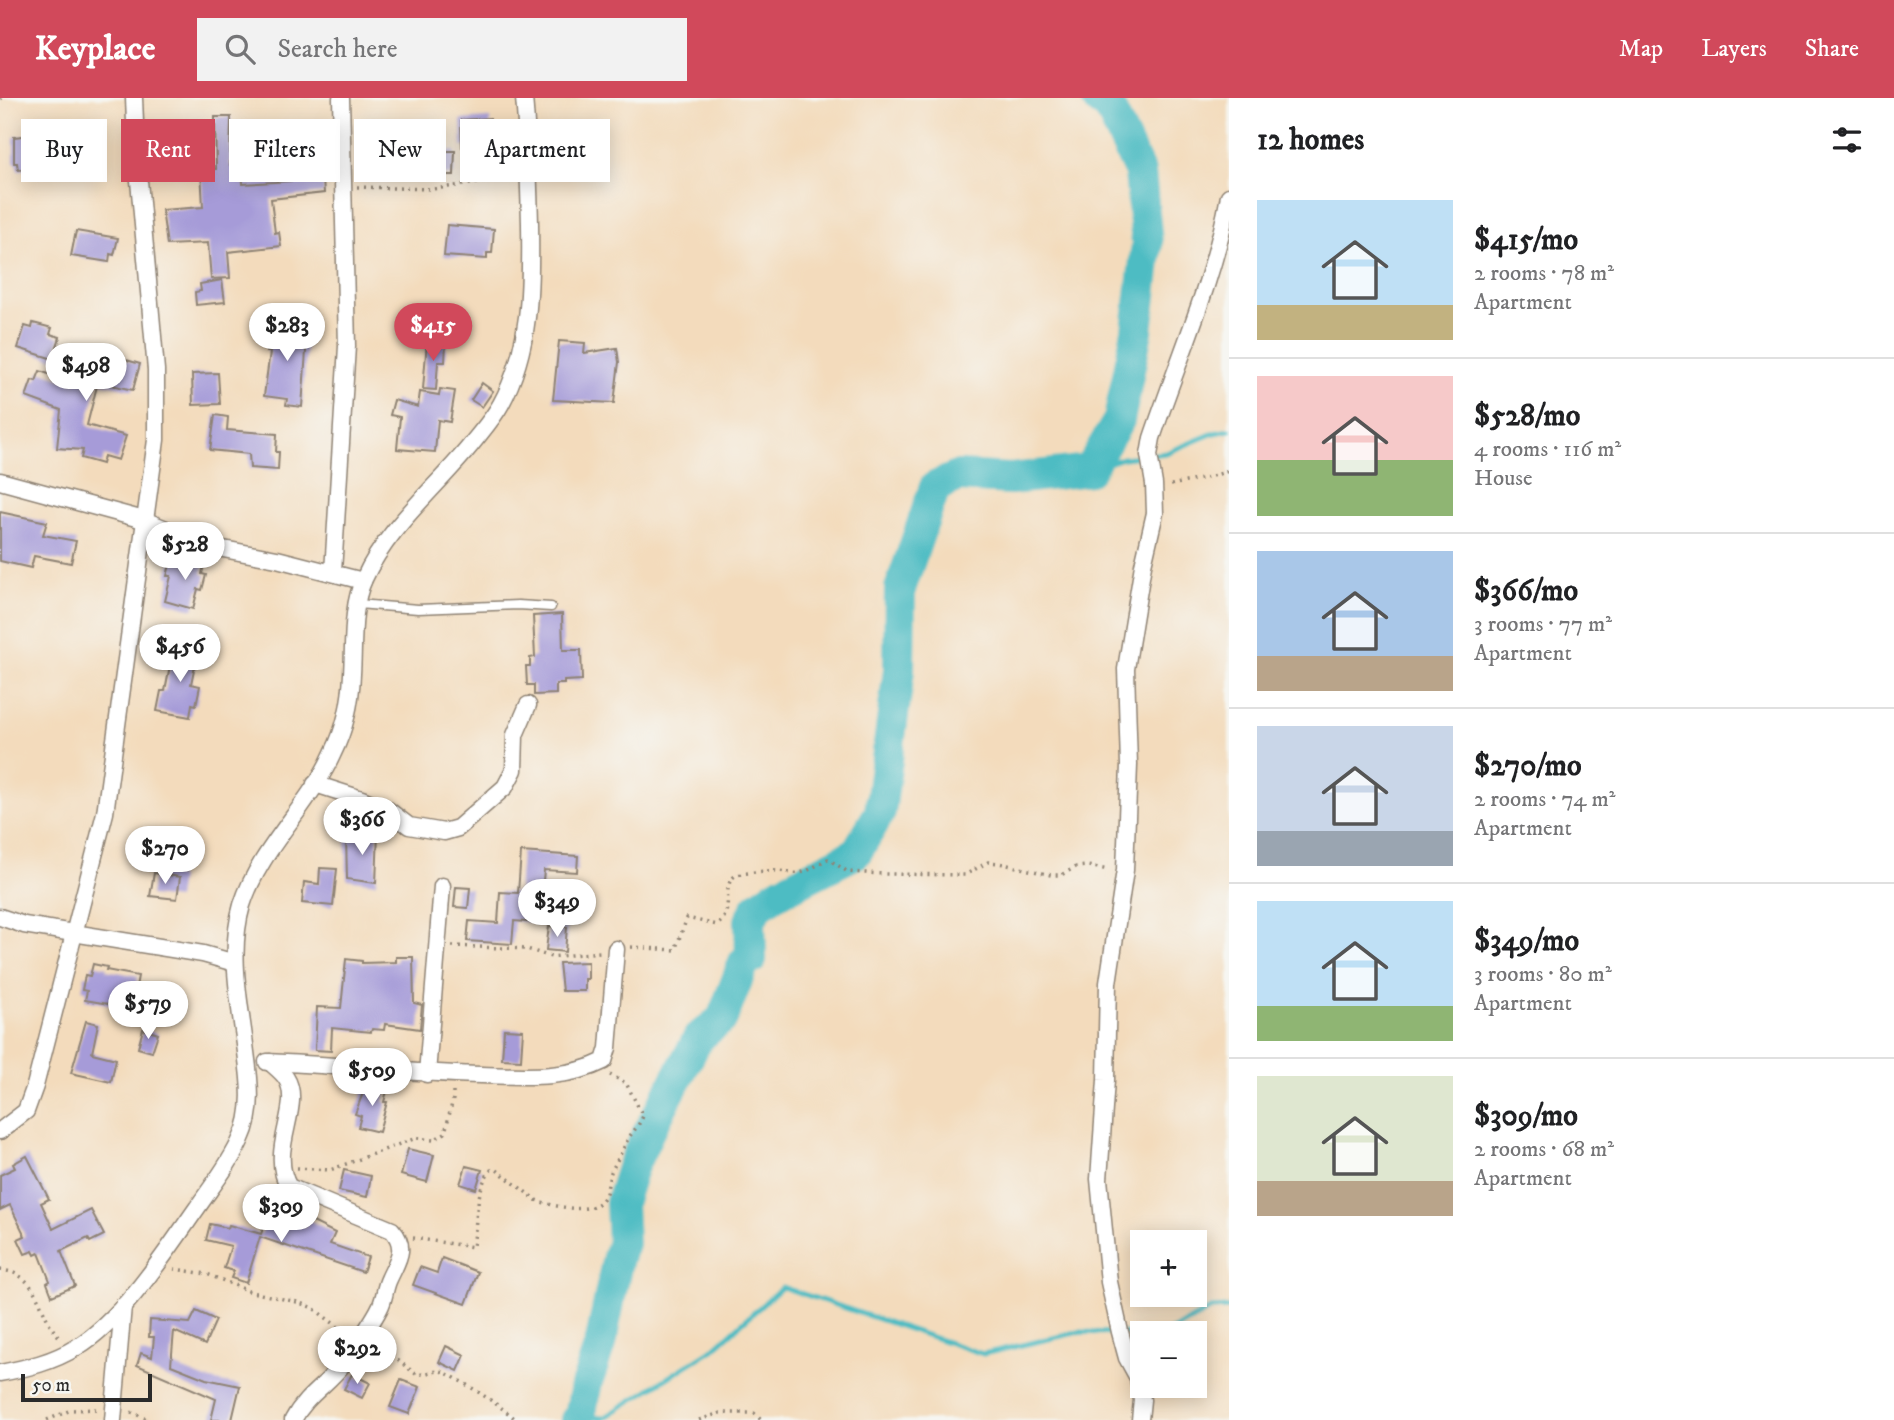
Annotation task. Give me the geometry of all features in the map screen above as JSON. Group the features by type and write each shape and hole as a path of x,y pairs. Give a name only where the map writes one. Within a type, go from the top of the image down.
{"street":[{"path":"0,1131 26,1111 35,1086 105,813 156,440 156,370 134,98"},
{"path":"333,572 347,346 341,98"},
{"path":"524,98 525,119"},
{"path":"0,1373 47,1363 77,1347 103,1327 151,1270 213,1186 243,1136 251,1085 235,963 237,926 250,884 334,753 350,698 355,622 363,581 389,538 470,446 500,405 509,385 524,339 531,286 529,182"},
{"path":"1140,1420 1141,1389 1119,1332 1109,1282 1100,1179 1108,984 1125,865 1129,765 1126,669 1143,565 1155,513 1149,455 1152,438 1210,278 1229,196"},
{"path":"0,481 144,520 206,547 333,572 363,581"},
{"path":"315,784 388,810 409,826 444,832 458,828 505,786 514,770 515,735 528,705"},
{"path":"427,1074 442,886"},
{"path":"0,918 24,925 203,954 235,963"},
{"path":"247,1061 427,1074 543,1076 593,1067 604,1061 608,1048 616,949"},
{"path":"270,1062 286,1079 291,1092 280,1159 282,1175 289,1187 392,1230 397,1236 401,1256 388,1281 381,1307 342,1365 301,1404 293,1420"},
{"path":"113,1420 122,1306"}],"lane":[{"path":"358,604 418,609 518,605 551,607"}],"path":[{"path":"343,187 433,189 481,182"},
{"path":"1154,484 1177,485 1229,471"},
{"path":"437,948 459,945 527,949 551,957 644,946 675,950 687,918 717,925 724,920 728,911 727,892 735,876 758,874 767,870 798,873 828,859 848,872 952,876 974,872 988,862 1051,875 1061,875 1076,866 1110,870 1125,865"},
{"path":"397,1236 473,1247 481,1194 486,1176 491,1170 497,1171 542,1203 590,1209 597,1206 604,1197 610,1172 643,1116 626,1083 593,1067"},
{"path":"280,1159 299,1169 330,1170 416,1138 434,1140 445,1133 453,1099 453,1074"},
{"path":"151,1270 169,1268 207,1274 251,1292 313,1308 356,1343 399,1361 417,1375 440,1371 498,1404 516,1420"},
{"path":"0,1270 12,1271 28,1283 39,1298 55,1334 77,1347"},
{"path":"699,1420 720,1413 754,1413 761,1420"}],"building":[{"path":"215,117 231,117 229,182 323,182 324,193 271,199 275,233 279,232 281,246 228,252 230,278 211,279 208,243 167,245 162,210 203,207 202,182 215,182"},
{"path":"21,136 21,170 18,170 17,163 14,163 14,137"},
{"path":"446,151 455,151 454,175 446,175"},
{"path":"447,225 494,229 492,253 487,253 487,259 444,256"},
{"path":"76,231 118,238 114,255 110,254 109,262 71,256"},
{"path":"222,280 225,302 196,305 195,292 201,291 200,284"},
{"path":"290,322 308,323 302,407 286,405 287,399 264,396 270,352 267,352 269,327 289,329"},
{"path":"33,323 52,328 50,334 60,337 53,359 18,348 25,326 32,328"},
{"path":"427,341 446,342 445,362 438,362 436,390 423,389"},
{"path":"559,341 585,343 584,353 617,348 619,362 614,403 553,400"},
{"path":"83,349 124,357 123,359 140,364 133,390 98,382 87,425 126,436 118,460 104,456 102,464 81,458 83,450 57,448 61,410 26,397 32,380 36,381 40,371 75,383"},
{"path":"218,373 220,404 193,405 192,374"},
{"path":"482,383 493,391 482,407 471,400"},
{"path":"440,389 455,391 450,422 438,420 435,452 397,449 400,417 390,415 394,400 418,407 420,392 439,395"},
{"path":"215,415 228,417 227,430 277,434 278,470 250,468 249,454 210,450"},
{"path":"0,512 47,522 43,535 76,541 71,563 34,556 31,568 0,561"},
{"path":"172,557 204,565 202,574 206,575 202,590 198,589 193,609 165,601"},
{"path":"562,614 563,650 581,650 582,680 556,684 556,694 534,695 534,685 527,685 526,666 530,666 530,658 535,657 533,616"},
{"path":"174,645 198,650 191,684 200,686 190,717 157,711 161,691 165,691"},
{"path":"378,833 376,883 347,879 346,835"},
{"path":"521,852 578,856 577,872 544,870 539,923 514,921 512,944 467,941 469,921 498,923 500,892 518,893"},
{"path":"320,868 337,869 333,906 302,903 304,882 319,884"},
{"path":"154,873 180,877 177,899 150,896"},
{"path":"456,887 470,888 468,908 454,907"},
{"path":"549,926 567,927 565,952 546,950"},
{"path":"396,957 413,957 414,1003 422,1005 420,1029 385,1024 384,1030 372,1029 371,1032 332,1028 331,1051 315,1050 317,1007 341,1008 346,959 362,963 396,962"},
{"path":"588,962 585,991 562,991 559,963"},
{"path":"93,964 107,967 106,970 138,976 132,1008 85,1000 87,991 82,990 85,975 90,976"},
{"path":"86,1021 98,1024 92,1053 116,1059 111,1082 71,1073"},
{"path":"143,1029 158,1034 152,1052 138,1048"},
{"path":"504,1029 523,1030 521,1060 502,1059"},
{"path":"366,1085 387,1091 384,1102 387,1102 379,1132 358,1127 361,1116 355,1114"},
{"path":"408,1149 434,1155 427,1182 401,1175"},
{"path":"27,1156 49,1199 41,1203 53,1229 91,1210 104,1235 90,1242 88,1238 61,1251 75,1286 52,1296 47,1283 50,1281 39,1253 35,1255 33,1251 25,1254 18,1239 25,1236 10,1205 0,1210 0,1175 15,1168 13,1164"},
{"path":"466,1166 482,1170 476,1189 460,1184"},
{"path":"344,1170 371,1176 367,1197 339,1191"},
{"path":"273,1213 305,1227 309,1220 335,1233 330,1244 368,1257 363,1272 260,1237 246,1283 231,1278 234,1271 224,1268 231,1246 206,1240 210,1224 228,1228 229,1225 261,1234 269,1215 271,1217"},
{"path":"442,1258 478,1272 466,1304 413,1285 420,1267 437,1273"},
{"path":"196,1311 216,1320 205,1345 174,1331 171,1365 206,1379 240,1386 232,1420 211,1420 216,1399 137,1365 141,1353 152,1357 154,1337 149,1337 150,1320 190,1323"},
{"path":"446,1346 465,1355 458,1371 439,1362"},
{"path":"352,1374 370,1383 362,1398 344,1389"},
{"path":"401,1380 420,1387 409,1414 390,1407"}],"waterway":[{"path":"576,1420 580,1416 586,1386 601,1341 623,1243 621,1203 632,1168 699,1037 722,1019 744,962 751,959 750,921 757,907 774,895 856,853 880,812 899,670 900,589 935,487 959,476 1011,479 1089,470 1119,420 1137,331 1147,243 1140,173 1109,107 1096,98"},
{"path":"1089,470 1123,458 1166,453 1214,433 1229,430"},
{"path":"580,1416 604,1418 713,1349 782,1287 983,1354 1079,1332 1130,1334"},
{"path":"1189,1321 1211,1309 1229,1308"}]}
